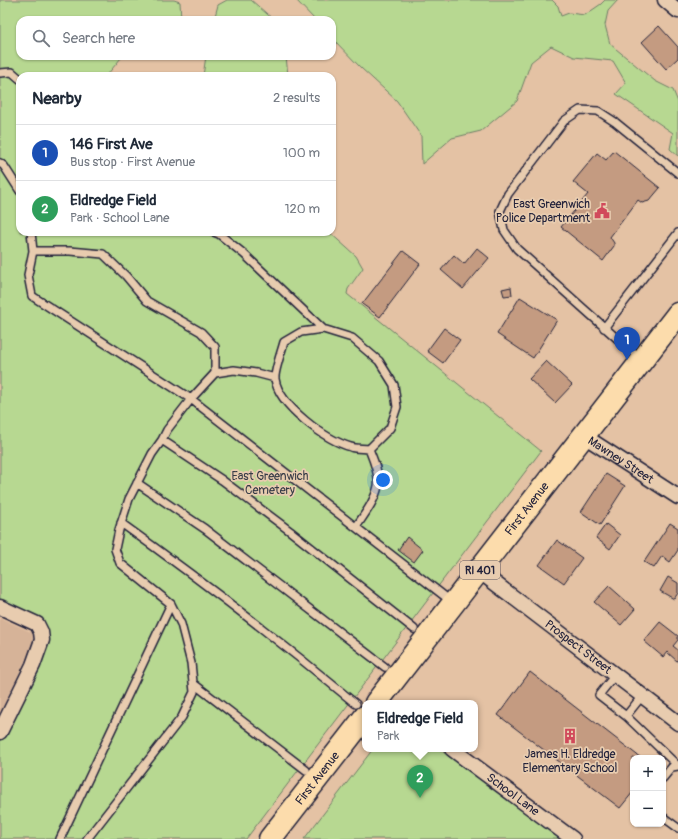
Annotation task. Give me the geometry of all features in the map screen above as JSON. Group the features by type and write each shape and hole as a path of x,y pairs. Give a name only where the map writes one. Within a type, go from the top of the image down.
{"main road":[{"name":"First Avenue","path":"377,700 454,604 678,314"},
{"name":"First Avenue","path":"270,839 362,720"}],"street":[{"path":"665,0 678,11"},
{"name":"Mawney Street","path":"584,436 678,497"},
{"name":"Prospect Street","path":"479,571 678,723"},
{"path":"0,607 37,624 41,632 42,640 33,665 0,732"},
{"name":"School Lane","path":"456,752 573,839"}],"lane":[{"path":"0,73 12,72 16,76"},
{"path":"642,361 517,249 504,230 500,211 508,194 564,121 580,110 598,111 610,118 678,173"},
{"path":"0,163 4,166 16,185"},
{"path":"604,328 678,233"},
{"path":"31,236 33,251 28,275 32,296 191,399 454,604"},
{"path":"222,236 244,254 323,329"},
{"path":"33,251 70,251 103,254 126,276 147,301 201,332 214,347 215,373"},
{"path":"323,329 352,338 378,361 394,385 396,407 390,428 369,449 352,447 333,440 298,416 282,396 275,378 284,342 301,332 323,329"},
{"path":"87,839 182,717 194,692 191,663 181,624 171,604 120,563 115,549 121,523 129,499 152,454 167,430 191,399 215,373 234,370 256,372 275,378"},
{"path":"162,440 222,480 290,531 414,629"},
{"path":"356,527 371,504 378,485 376,466 369,449"},
{"path":"137,483 205,529 385,667"},
{"path":"121,523 188,571 260,626 368,700"},
{"path":"60,839 171,604"},
{"path":"615,675 599,695 626,716 678,766"},
{"path":"194,684 306,770"},
{"path":"626,716 642,696"},
{"path":"666,774 672,766 678,766"},
{"path":"666,819 678,828"}],"shaded area":[{"path":"0,618 37,635 0,714"}],"green space":[{"name":"East Greenwich Cemetery","path":"0,0 174,0 180,2 181,16 16,16 16,60 119,60 109,72 16,72 16,236 334,236 356,256 363,268 348,289 347,294 541,451 246,839 0,839 0,735 42,633 0,604"},
{"path":"227,0 251,0 269,16 215,16 218,5"},
{"path":"296,0 552,0 558,6 561,16 569,13 585,15 605,0 618,0 608,11 605,25 610,44 655,81 673,90 678,102 678,156 670,149 673,133 616,94 626,83 613,61 574,57 551,46 531,62 517,101 481,131 452,138 422,164 421,136 397,101 361,68 336,42 336,16 311,16"},
{"path":"205,60 286,60 288,72 204,72"},
{"path":"371,752 443,752 560,839 304,839"}],"building":[{"path":"659,26 678,47 678,58 666,69 642,42"},
{"name":"East Greenwich Police Department","path":"614,151 660,188 649,201 642,203 638,200 610,237 614,243 614,246 603,261 561,227 588,194 573,182 597,153 606,160"},
{"path":"477,248 489,258 463,289 441,270 454,255 464,264"},
{"path":"403,251 420,264 380,317 362,304"},
{"path":"511,287 512,295 504,296 502,289"},
{"path":"520,297 557,320 533,358 497,334"},
{"path":"444,328 460,340 443,363 427,351"},
{"path":"546,361 572,385 555,403 529,379"},
{"path":"606,474 625,486 600,525 581,512"},
{"path":"670,523 678,528 678,550 670,562 662,556 654,568 644,562"},
{"path":"606,524 620,535 610,549 596,538"},
{"path":"407,537 423,550 414,562 398,550"},
{"path":"557,540 582,558 564,583 539,565"},
{"path":"668,577 678,583 678,593 674,599 660,591"},
{"path":"609,586 635,609 621,625 594,602"},
{"path":"660,622 678,636 678,640 673,646 678,650 678,662 667,652 663,657 644,641"},
{"name":"James H. Eldredge Elementary School","path":"530,672 637,755 630,755 630,796 620,808 498,715"}],"place":[{"name":"East Greenwich Police Department","path":"602,211"},
{"name":"146 First Ave","path":"627,360"},
{"name":"James H. Eldredge Elementary School","path":"570,736"},
{"name":"Eldredge Field","path":"420,798"}]}
